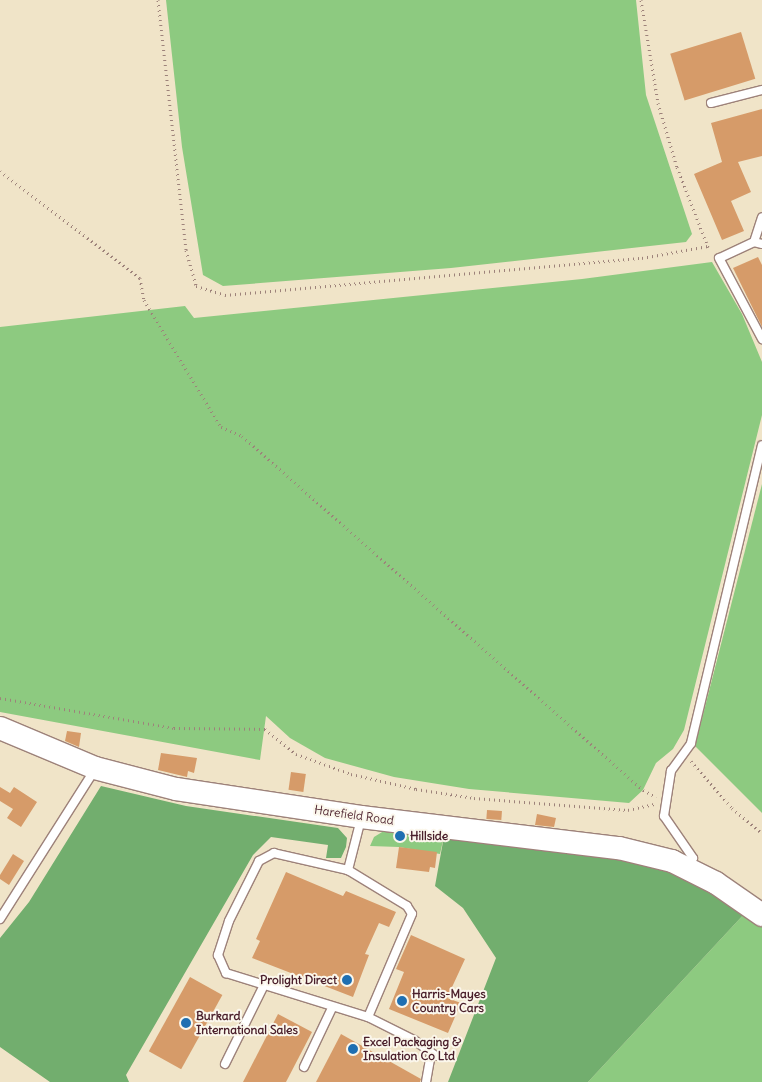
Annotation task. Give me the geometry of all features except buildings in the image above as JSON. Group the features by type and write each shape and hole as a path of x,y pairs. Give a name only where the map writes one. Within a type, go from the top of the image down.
{"street":[{"name":"Harefield Road","path":"0,728 95,768 176,789 361,817 619,848 672,861 716,883 762,915"}],"lane":[{"path":"711,103 762,90"},
{"path":"762,217 758,243 719,258 762,339"},
{"path":"687,869 693,858 664,816 671,771 691,743 762,445"},
{"path":"0,919 95,768"},
{"path":"348,870 361,817"},
{"path":"368,1017 412,914 407,906 348,870 274,853 259,861 229,920 218,955 226,973 332,1008 368,1017 414,1040 433,1055 426,1082"},
{"path":"225,1064 264,985"},
{"path":"304,1067 332,1008"}],"path":[{"path":"158,0 186,250 196,286 224,295 642,258 708,246"},
{"path":"641,0 658,103 677,167 708,246 719,258"},
{"path":"0,171 140,278 144,300 221,427 242,436 643,790 666,802"},
{"path":"0,698 174,728 265,729 296,754 351,774 416,789 483,798 628,810 666,802"},
{"path":"684,752 732,808 762,832"}],"green space":[{"path":"166,0 636,0 646,95 692,234 686,242 451,268 223,286 203,275 182,147"},
{"path":"712,262 742,314 762,362 762,415 684,730 673,749 656,763 643,790 629,803 469,789 394,777 325,758 290,738 266,716 260,760 0,712 0,327 185,306 194,318 582,279"},
{"path":"762,484 762,813 695,746"},
{"path":"101,786 186,806 338,828 347,838 346,847 341,858 326,858 328,845 271,837 253,855 126,1075 129,1082 50,1082 0,1047 0,938 29,902"},
{"path":"387,829 444,836 440,854 399,847 370,846 374,837"},
{"path":"444,836 631,859 672,870 746,912 588,1082 448,1082 496,958 463,908 435,886"},
{"path":"746,912 762,924 762,1082 588,1082"}],"place":[{"name":"Hillside","path":"400,836"},
{"name":"Prolight Direct","path":"347,980"},
{"name":"Harris-Mayes Country Cars","path":"402,1001"},
{"name":"Burkard International Sales","path":"186,1023"},
{"name":"Excel Packaging & Insulation Co Ltd","path":"353,1049"}]}
